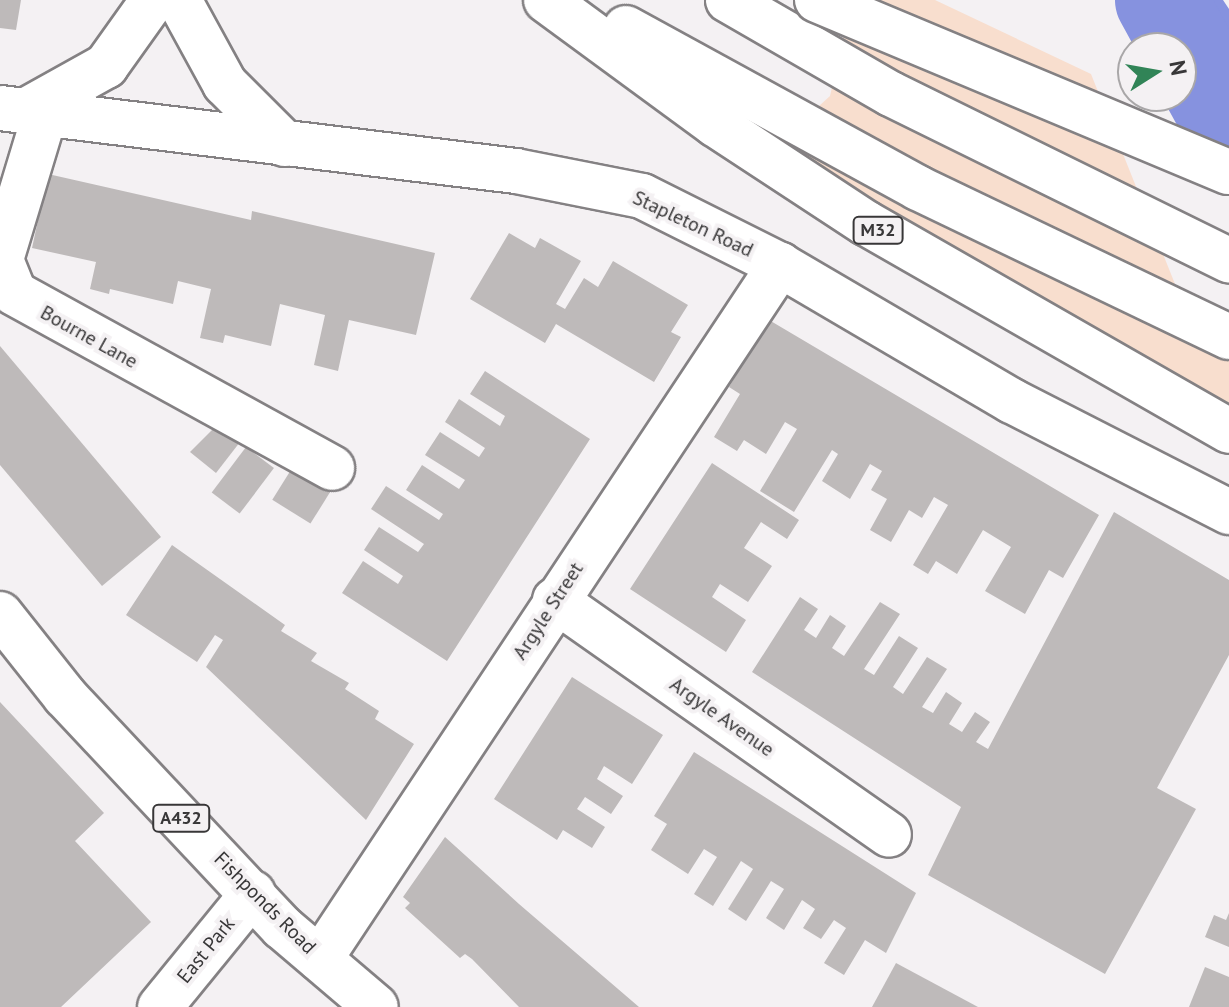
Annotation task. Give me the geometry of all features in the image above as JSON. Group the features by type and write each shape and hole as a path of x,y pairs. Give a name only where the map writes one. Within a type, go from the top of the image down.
{"main road":[{"path":"23,111 106,66 153,0"},
{"path":"179,0 225,84 285,144"},
{"name":"M32","path":"546,0 715,124 866,223 1229,431"},
{"path":"578,0 918,188 1229,337"},
{"path":"728,0 891,94 1229,260"},
{"path":"832,6 1229,172"},
{"name":"Stapleton Road","path":"23,111 516,171 642,196 780,265 1012,401 1229,512"},
{"name":"Bourne Lane","path":"23,111 1,260 14,293 332,468"},
{"name":"Argyle Street","path":"320,959 555,600 780,265"},
{"name":"Argyle Avenue","path":"555,600 889,835"},
{"name":"Fishponds Road","path":"0,614 65,696 253,893 320,959 376,1007"},
{"name":"East Park","path":"160,1007 253,893"}],"shaded area":[{"path":"852,0 935,0 1091,74 1179,294 1229,331 1229,438 753,166 830,96"}],"water":[{"path":"1116,0 1223,0 1229,9 1229,120 1197,107 1197,32 1133,32"}],"building":[{"path":"0,0 21,0 16,30 0,28"},
{"path":"48,174 251,220 252,211 435,253 416,335 349,320 338,371 314,365 325,315 280,304 271,346 225,335 223,343 200,338 211,289 178,281 173,304 110,289 109,294 90,289 96,262 32,248"},
{"path":"509,233 535,248 540,238 581,261 556,304 565,309 584,278 598,287 613,261 688,305 671,332 681,337 654,382 556,324 545,343 470,299"},
{"path":"769,320 1099,515 1063,578 1049,570 1025,614 985,591 1011,547 983,530 957,574 936,561 928,574 913,565 948,505 934,497 922,518 909,510 891,542 870,530 887,499 871,490 882,471 870,464 850,499 822,481 838,454 832,450 794,512 760,491 797,429 785,422 766,454 744,440 737,451 714,437 740,394 729,387"},
{"path":"0,346 161,537 102,586 0,465"},
{"path":"485,371 590,439 447,661 342,593 363,561 398,584 403,576 364,550 379,527 418,552 424,544 371,509 386,486 439,520 443,514 406,490 422,465 459,489 465,480 425,455 440,432 479,457 485,448 445,422 459,399 500,426 505,416 470,394"},
{"path":"217,425 240,442 216,473 190,452"},
{"path":"246,447 274,468 240,514 212,493"},
{"path":"712,463 799,520 787,539 761,522 744,548 772,566 748,602 720,584 712,597 746,620 726,652 630,589"},
{"path":"294,465 332,489 310,524 272,500"},
{"path":"1114,512 1229,580 1229,655 1157,788 1196,809 1105,974 928,875 961,807 752,672 800,597 818,609 804,630 816,638 830,615 846,626 832,648 844,656 880,602 900,614 864,669 874,675 899,636 918,648 893,687 903,694 927,657 947,669 922,707 933,713 946,692 962,703 949,724 962,732 975,712 990,722 976,742 988,749"},
{"path":"172,545 285,625 281,631 317,653 311,661 349,683 345,689 379,711 375,719 414,744 366,820 206,667 223,640 215,635 197,662 126,615"},
{"path":"572,677 663,735 632,784 604,766 597,779 623,796 611,814 585,797 577,809 605,827 592,848 563,830 557,840 494,799"},
{"path":"0,702 104,813 75,841 151,922 61,1007 0,1007"},
{"path":"694,752 916,893 886,953 865,940 844,975 824,963 846,928 834,920 821,939 803,928 815,909 802,900 784,930 766,918 784,889 771,881 746,921 728,909 753,869 741,861 713,906 694,894 717,857 704,849 688,874 651,850 667,824 654,816"},
{"path":"445,837 639,1007 519,1007 472,959 465,954 460,958 405,908 410,903 403,897"},
{"path":"1229,913 1229,947 1205,937 1214,915 1226,920"},
{"path":"896,963 978,1007 872,1007"},
{"path":"1205,967 1229,977 1229,1007 1189,1007"}],"waterway":[{"path":"1161,0 1229,124"}]}
